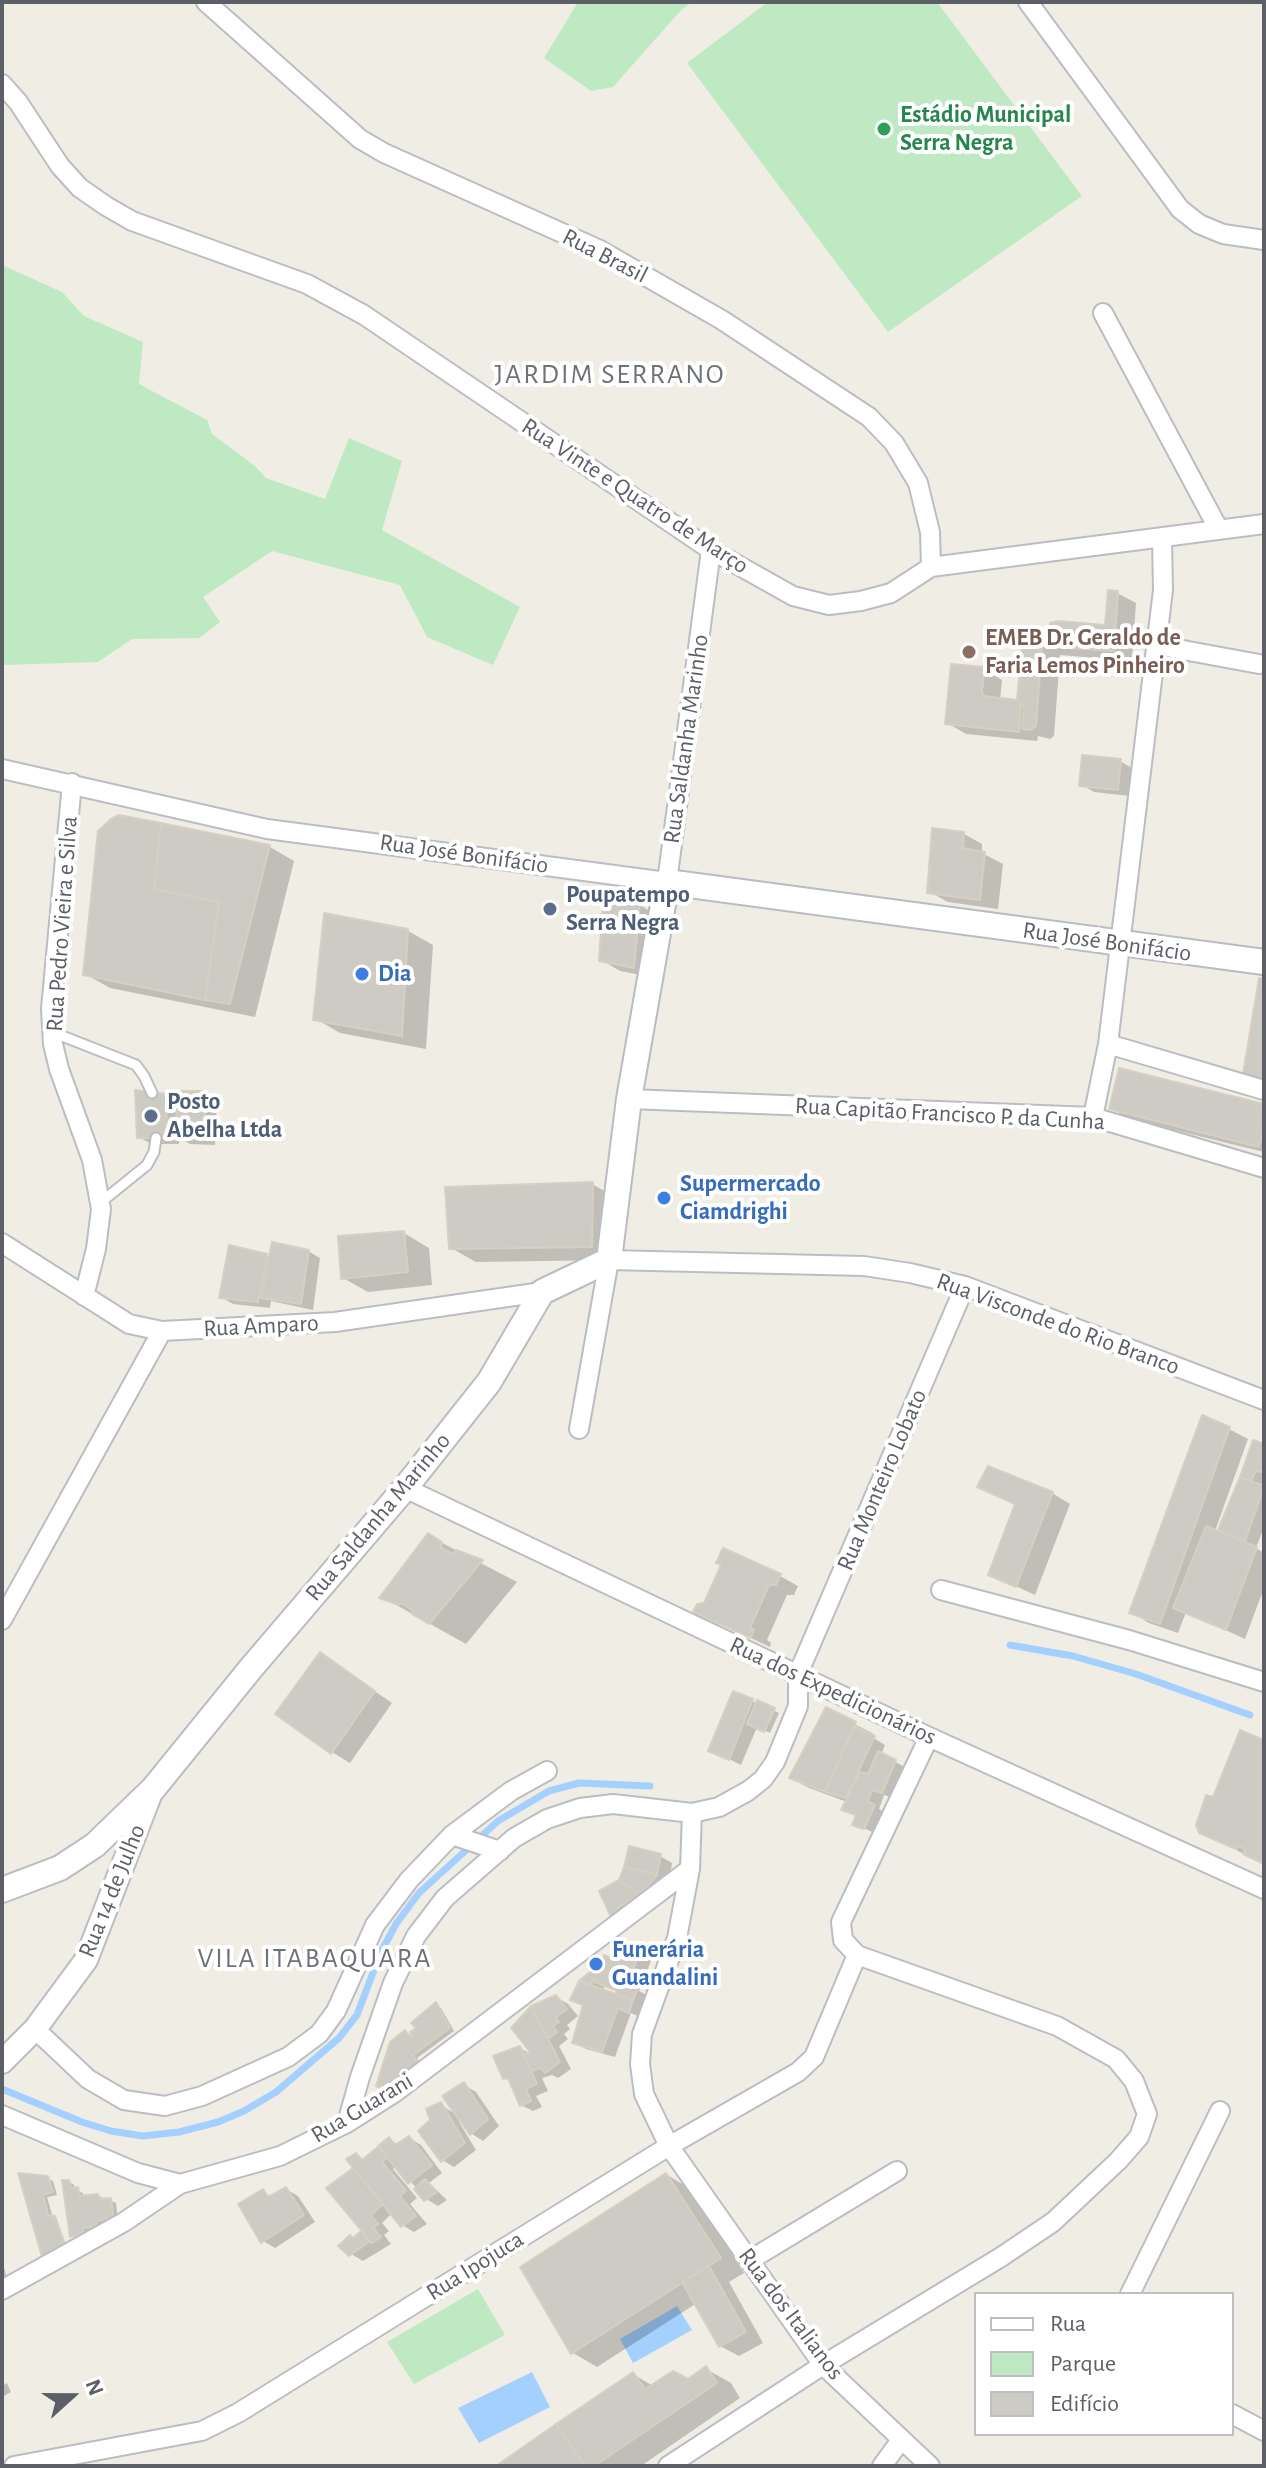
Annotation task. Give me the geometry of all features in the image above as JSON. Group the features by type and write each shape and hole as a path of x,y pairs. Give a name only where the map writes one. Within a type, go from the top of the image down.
{"main road":[{"name":"Rua José Bonifácio","path":"667,882 1264,962"},
{"name":"Rua Saldanha Marinho","path":"609,1260 629,1099 667,882"},
{"path":"542,1292 609,1260"},
{"name":"Rua Saldanha Marinho","path":"2,1890 60,1868 95,1845 153,1789 252,1667 405,1488 489,1382 542,1292"}],"street":[{"name":"Rua Brasil","path":"206,2 360,139 384,153 600,250 722,320 869,417 894,443 918,483 930,532 931,567"},
{"path":"1028,2 1180,209 1199,224 1223,234 1264,240"},
{"name":"Rua Vinte e Quatro de Março","path":"2,84 18,102 60,166 80,188 106,206 132,221 307,284 364,315 711,550 793,596 829,605 861,601 891,593 931,567"},
{"path":"1103,313 1219,530"},
{"path":"931,567 1264,524"},
{"path":"1093,1117 1108,1044 1163,590 1162,538"},
{"name":"Rua Saldanha Marinho","path":"667,882 711,550"},
{"path":"1156,645 1259,664"},
{"name":"Rua José Bonifácio","path":"2,769 267,829 667,882"},
{"name":"Rua Pedro Vieira e Silva","path":"72,783 51,1009 59,1069 92,1160 100,1203 96,1249 84,1296"},
{"path":"1108,1044 1264,1090"},
{"name":"Rua Capitão Francisco P. da Cunha","path":"629,1099 1093,1117 1264,1168"},
{"name":"Rua Amparo","path":"2,1243 129,1324 162,1331 335,1322 542,1292"},
{"name":"Rua Saldanha Marinho","path":"579,1429 609,1260"},
{"name":"Rua Visconde do Rio Branco","path":"609,1260 864,1266 910,1273 965,1286 1264,1400"},
{"name":"Rua Monteiro Lobato","path":"692,1813 719,1807 748,1791 763,1779 775,1762 798,1706 798,1674 965,1286"},
{"path":"2,1620 162,1331"},
{"name":"Rua dos Expedicionários","path":"405,1488 929,1737 1264,1889"},
{"path":"941,1590 1129,1640 1264,1682"},
{"path":"668,2466 1053,2222 1139,2137 1147,2114 1134,2081 1116,2059 1057,2026 857,1955 843,1940 841,1922 929,1737"},
{"path":"35,2029 88,2079 124,2100 165,2106 202,2096 288,2057 319,2034 336,2011 375,1925 409,1880 455,1836 511,1791 547,1771"},
{"name":"Rua 14 de Julho","path":"2,2062 35,2029 86,1960 153,1789"},
{"path":"347,2123 393,1983 416,1936 445,1898 494,1849 547,1819 580,1808 613,1804 692,1813"},
{"name":"Rua dos Italianos","path":"692,1813 690,1869 677,1938 642,2034 640,2064 644,2094 669,2146 823,2365 930,2466"},
{"path":"455,1836 494,1849"},
{"name":"Rua Guarani","path":"2,2290 124,2222 180,2184 280,2156 347,2123 394,2093 690,1869"},
{"name":"Rua Ipojuca","path":"14,2466 202,2431 238,2413 669,2146 807,2065 814,2057 857,1955"},
{"path":"1131,2292 1220,2111"},
{"path":"2,2115 138,2173 180,2184"},
{"path":"750,2260 897,2171"},
{"path":"1234,2415 1264,2431"},
{"path":"882,2466 901,2440"}],"lane":[{"path":"52,1032 136,1065 152,1093"},
{"path":"100,1203 147,1165 154,1152 156,1138"}],"green space":[{"path":"578,2 692,2 682,9 613,87 591,91 544,58"},
{"name":"Estádio Municipal Serra Negra","path":"768,2 937,2 1082,196 888,332 687,63"},
{"path":"2,265 62,292 84,316 143,342 139,384 207,420 212,434 266,478 325,499 349,438 402,461 382,530 520,607 493,665 427,637 400,585 272,551 203,597 220,622 199,638 132,639 98,662 2,665"},
{"path":"478,2289 505,2335 414,2384 387,2342"}],"water":[{"path":"677,2306 692,2330 633,2363 620,2339"},
{"path":"532,2372 550,2407 479,2443 458,2408"}],"building":[{"path":"1108,590 1118,591 1114,651 1042,646 1036,726 1031,730 1022,729 1024,708 1017,700 1023,635 1048,639 1050,623 1058,621 1105,625"},
{"path":"951,664 984,667 984,696 1017,700 1021,705 1019,732 945,724"},
{"path":"1082,755 1121,759 1118,790 1079,786"},
{"path":"119,815 161,823 154,889 219,902 205,1000 83,975 98,831"},
{"path":"161,823 270,845 230,1004 205,1000 219,902 154,889"},
{"path":"932,828 964,832 963,848 985,852 980,900 927,893"},
{"path":"603,897 640,903 634,968 599,961"},
{"name":"Dia","path":"324,913 408,929 402,1036 313,1020"},
{"path":"1259,978 1264,979 1264,1078 1243,1074"},
{"path":"1119,1068 1264,1104 1264,1128 1259,1147 1109,1109"},
{"name":"Posto Abelha Ltda","path":"135,1090 166,1094 167,1138 137,1138"},
{"path":"177,1091 205,1091 203,1139 176,1138"},
{"path":"593,1182 592,1247 449,1249 445,1187"},
{"path":"404,1231 408,1272 341,1279 338,1236"},
{"path":"272,1242 309,1250 301,1304 261,1298"},
{"path":"229,1245 267,1254 258,1302 219,1298"},
{"path":"1202,1415 1230,1427 1160,1624 1129,1613"},
{"path":"1253,1440 1264,1444 1264,1467 1262,1472 1256,1471 1251,1481 1240,1477"},
{"path":"988,1466 1053,1492 1016,1587 988,1575 1015,1504 977,1487"},
{"path":"1240,1477 1264,1486 1245,1542 1218,1530"},
{"path":"1206,1526 1257,1547 1226,1630 1173,1608"},
{"path":"428,1533 442,1542 441,1548 453,1554 456,1550 483,1560 429,1624 412,1614 413,1611 402,1603 399,1605 379,1598"},
{"path":"723,1548 781,1574 776,1585 769,1585 750,1628 754,1630 751,1638 693,1612 697,1604 704,1603 721,1565 716,1563"},
{"path":"320,1652 375,1691 331,1754 275,1714"},
{"path":"733,1691 753,1699 729,1760 708,1751"},
{"path":"757,1700 775,1708 764,1732 747,1724"},
{"path":"826,1707 856,1722 825,1792 789,1778"},
{"path":"854,1726 875,1736 846,1798 825,1792"},
{"path":"1240,1730 1264,1740 1264,1864 1243,1854 1245,1849 1239,1846 1236,1849 1199,1833 1196,1825 1206,1795 1213,1797"},
{"path":"878,1751 896,1760 882,1793 872,1790 868,1801 875,1805 864,1829 852,1825 856,1815 841,1810 860,1772 868,1774"},
{"path":"629,1846 661,1854 657,1875 624,1867"},
{"path":"624,1867 657,1875 641,1895 619,1880"},
{"path":"619,1880 641,1895 618,1907 622,1914 612,1919 599,1891"},
{"path":"616,1944 640,1952 627,1984 638,1988 633,2000 616,1994 617,1991 595,1982 593,1978 591,1985 579,1981 602,1962 604,1955 611,1958"},
{"path":"579,1981 633,2000 629,2013 618,2008 602,2052 572,2043 583,2005 570,2000"},
{"path":"556,1995 567,2009 556,2017 559,2022 553,2026 557,2032 548,2039 531,2006"},
{"path":"436,2002 450,2028 413,2055 421,2069 392,2094 376,2086 390,2042 405,2030 413,2037 410,2032 416,2028 411,2023"},
{"path":"531,2006 560,2062 545,2073 541,2068 532,2071 524,2054 530,2052 511,2028"},
{"path":"520,2046 537,2084 526,2089 531,2101 520,2106 508,2078 503,2079 493,2056"},
{"path":"464,2082 488,2119 470,2135 442,2096"},
{"path":"441,2102 465,2143 441,2162 418,2131 430,2120 426,2109"},
{"path":"409,2136 432,2165 408,2184 378,2146 389,2137 395,2145"},
{"path":"379,2146 387,2157 382,2162 406,2191 400,2196 416,2216 401,2227 346,2159 356,2153 362,2160"},
{"path":"353,2168 383,2204 371,2215 378,2224 373,2228 381,2237 372,2243 326,2188"},
{"path":"18,2173 48,2176 53,2192 43,2195 48,2215 55,2216 67,2250 42,2257"},
{"path":"666,2173 721,2258 571,2354 520,2267"},
{"path":"425,2179 437,2192 424,2201 414,2189"},
{"path":"62,2180 69,2180 71,2188 78,2187 80,2196 98,2194 99,2199 111,2198 113,2218 96,2221 97,2226 83,2228 83,2234 70,2237"},
{"path":"286,2187 304,2215 261,2243 238,2204 263,2189 268,2197"},
{"path":"361,2231 369,2242 349,2256 338,2246 350,2235 353,2238"},
{"path":"709,2266 746,2332 719,2347 682,2282"},
{"path":"706,2366 717,2383 594,2466 585,2466 556,2424 633,2372 645,2389 673,2371 688,2379"},
{"path":"556,2424 585,2466 496,2466"}],"waterway":[{"path":"1010,1645 1073,1656 1136,1674 1250,1715"},
{"path":"2,2089 82,2122 143,2136 179,2132 218,2122 244,2111 276,2092 339,2038 357,2015 380,1954 396,1924 419,1893 498,1821 549,1791 579,1783 650,1786"}],"place":[{"name":"Estádio Municipal Serra Negra","path":"884,129"},
{"name":"EMEB Dr. Geraldo de Faria Lemos Pinheiro","path":"969,652"},
{"name":"Poupatempo Serra Negra","path":"550,909"},
{"name":"Dia","path":"362,974"},
{"name":"Posto Abelha Ltda","path":"151,1116"},
{"name":"Supermercado Ciamdrighi","path":"664,1198"},
{"name":"Funerária Guandalini","path":"596,1964"}],"district":[{"name":"JARDIM SERRANO","path":"610,375"},
{"name":"VILA ITABAQUARA","path":"315,1959"}]}
